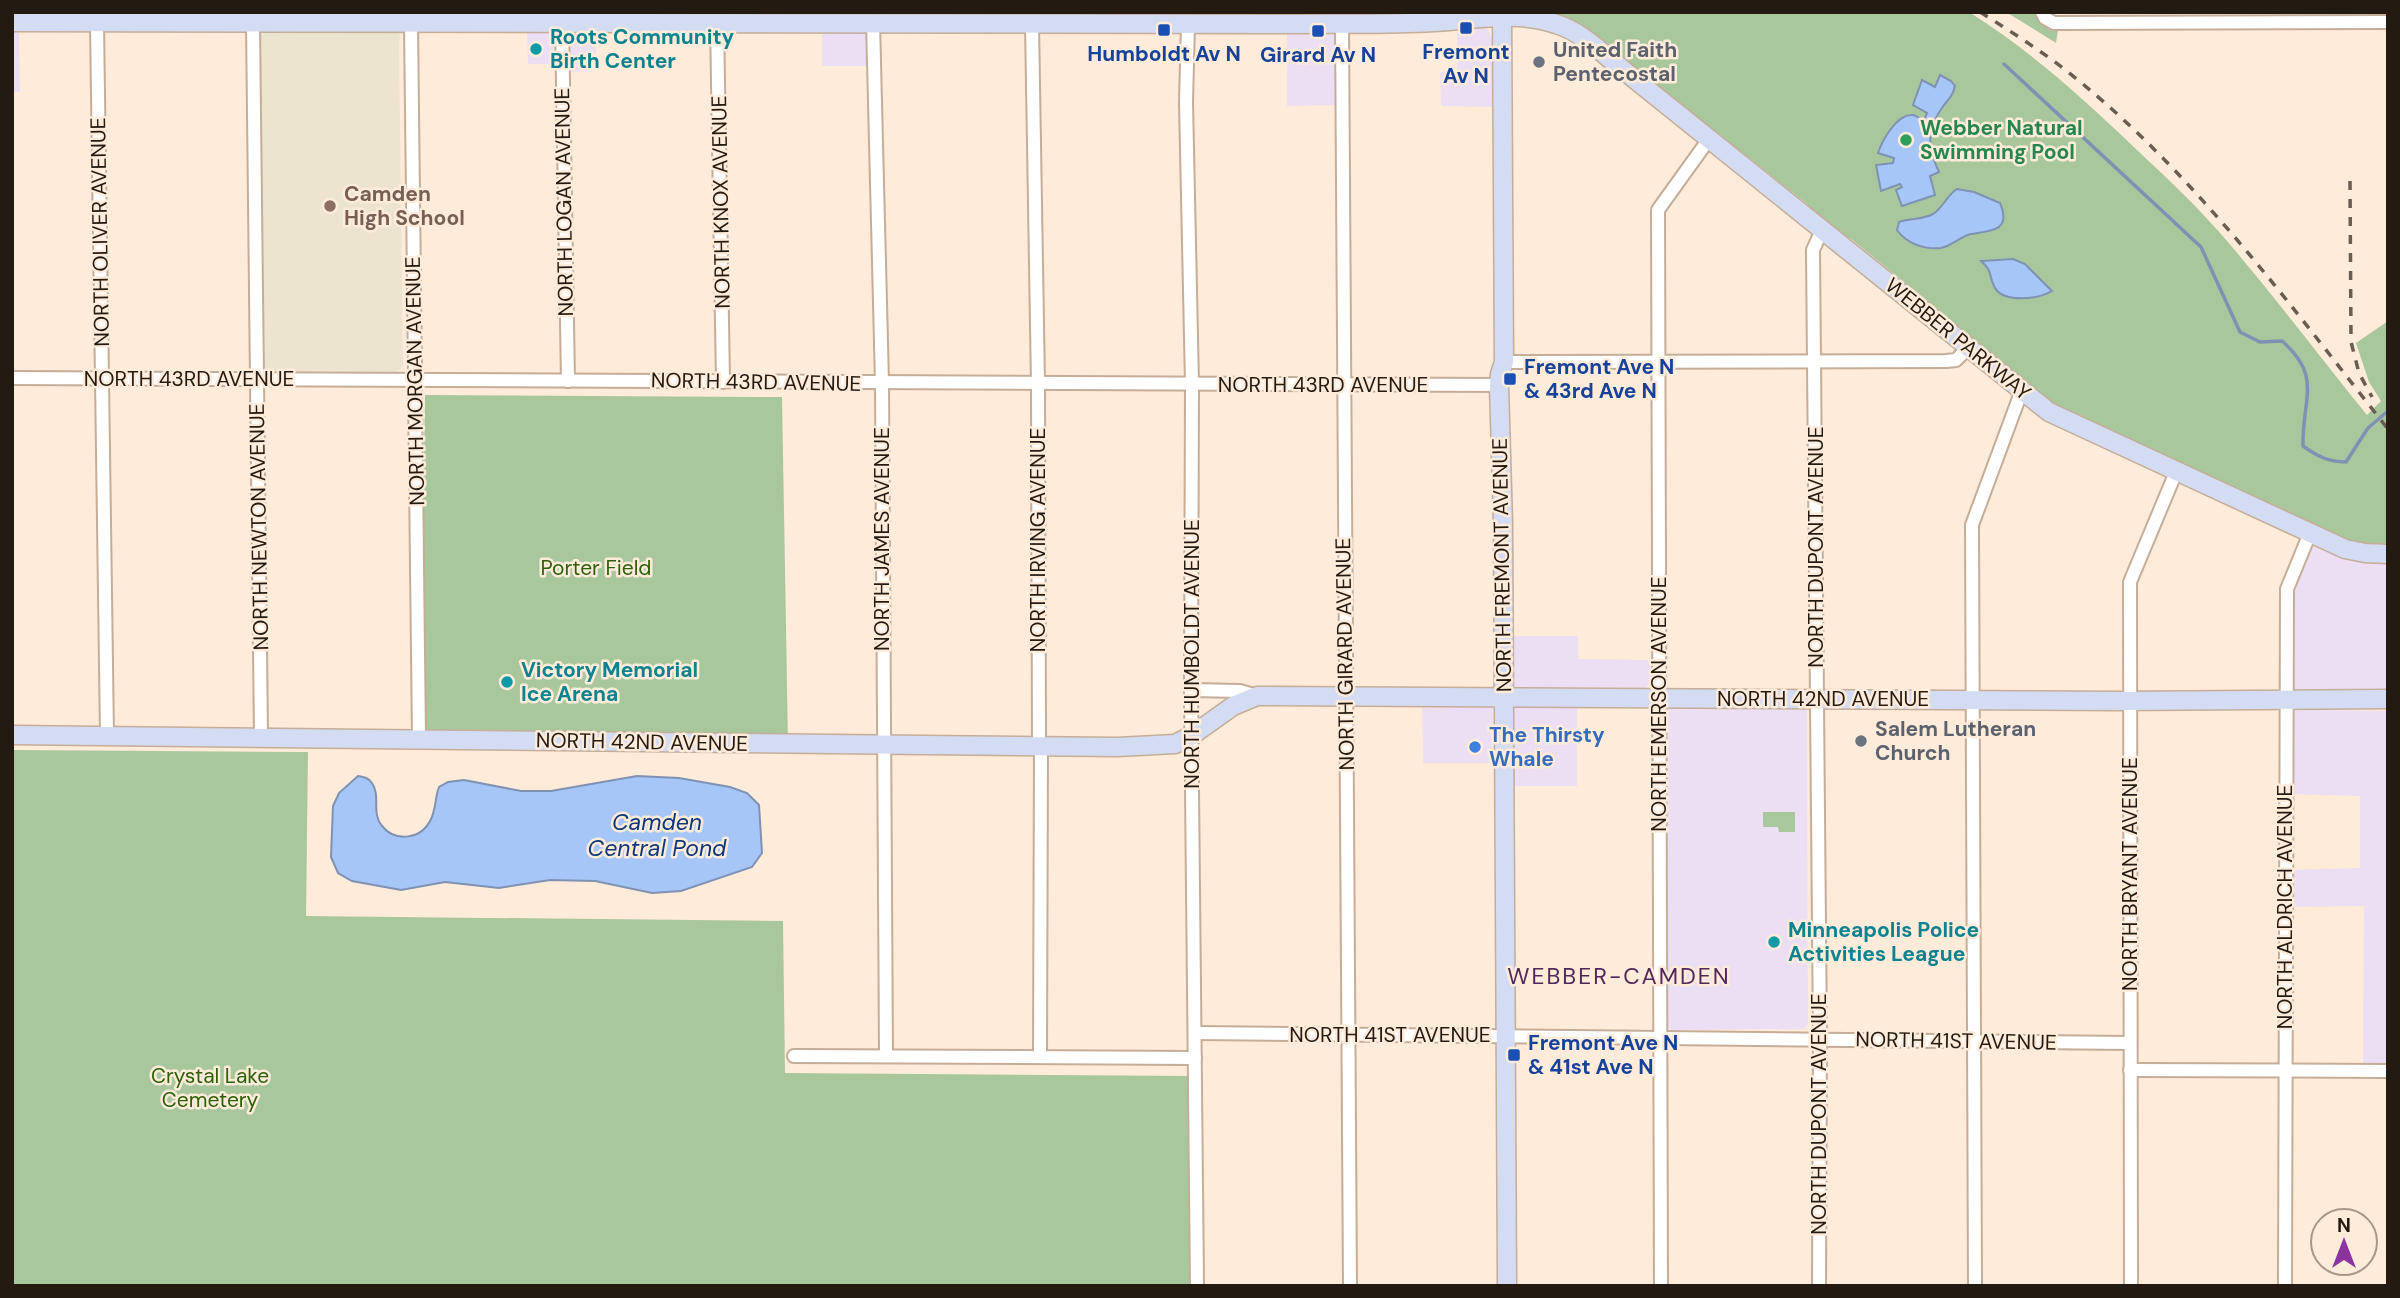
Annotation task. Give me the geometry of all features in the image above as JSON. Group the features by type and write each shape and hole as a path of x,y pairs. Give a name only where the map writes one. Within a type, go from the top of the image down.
{"street":[{"name":"WEBBER PARKWAY","path":"23,19 97,23 181,18 253,23 335,18 411,23 489,18 562,23 643,18 717,22 795,17 873,22 949,17 1032,24 1104,18 1188,23 1433,22 1502,15 1539,19 1559,24 1578,35 2049,412 2345,549 2365,554 2388,554"},
{"name":"NORTH FREMONT AVENUE","path":"1502,15 1504,362 1499,385 1503,523 1507,1286"},
{"path":"2043,15 2054,23 2200,18 2388,22"},
{"name":"NORTH KNOX AVENUE","path":"717,22 723,382"},
{"name":"NORTH JAMES AVENUE","path":"873,22 882,383 886,1056"},
{"name":"NORTH OLIVER AVENUE","path":"97,23 107,736"},
{"name":"NORTH NEWTON AVENUE","path":"253,23 261,737"},
{"name":"NORTH MORGAN AVENUE","path":"411,23 415,372 412,380 415,390 419,739"},
{"name":"NORTH LOGAN AVENUE","path":"562,23 568,382"},
{"name":"NORTH HUMBOLDT AVENUE","path":"1188,23 1186,102 1192,384 1191,736 1197,1286"},
{"name":"NORTH GIRARD AVENUE","path":"1342,23 1350,1286"},
{"name":"NORTH IRVING AVENUE","path":"1032,24 1038,384 1040,1056"},
{"name":"NORTH EMERSON AVENUE","path":"1661,1286 1658,210 1709,139"},
{"name":"NORTH DUPONT AVENUE","path":"1819,1286 1820,1040 1813,250 1822,230"},
{"path":"1504,362 1946,361 1956,360 1969,348"},
{"name":"NORTH 43RD AVENUE","path":"12,378 1499,385"},
{"path":"1975,1286 1972,525 2022,390"},
{"name":"NORTH BRYANT AVENUE","path":"2131,1286 2130,582 2176,472"},
{"name":"NORTH ALDRICH AVENUE","path":"2285,1286 2287,589 2310,533"},
{"name":"NORTH 42ND AVENUE","path":"1191,690 1240,691 1257,696 1971,700 2388,699"},
{"name":"NORTH 42ND AVENUE","path":"12,735 1162,746 1175,744 1191,736 1233,706 1257,696"},
{"name":"NORTH 41ST AVENUE","path":"1195,1033 2130,1043"},
{"path":"794,1056 1195,1058"},
{"path":"2130,1070 2388,1071"}],"shaded area":[{"path":"1483,26 1492,38 1492,107 1441,106 1440,72 1457,73 1457,29"},
{"path":"19,28 20,92 12,92 12,29"},
{"path":"571,28 596,30 596,71 570,72 568,33"},
{"name":"Camden High School","path":"397,29 400,34 403,367 396,372 267,371 261,365 258,30"},
{"path":"527,30 554,32 553,64 528,64"},
{"path":"822,30 866,32 869,37 868,66 822,66"},
{"path":"1332,30 1339,38 1336,44 1337,105 1287,106 1287,31"},
{"path":"2316,543 2341,557 2388,562 2388,692 2297,691 2292,688 2291,628 2295,587 2310,545"},
{"path":"1509,636 1578,636 1578,659 1651,660 1651,681 1645,689 1518,689 1509,683"},
{"path":"1478,702 1493,708 1492,763 1423,763 1422,705 1467,706"},
{"path":"1512,703 1577,706 1577,786 1510,786"},
{"path":"2304,705 2317,710 2388,711 2388,1064 2363,1064 2364,906 2291,907 2291,870 2360,868 2360,796 2289,794 2288,713 2294,707"},
{"path":"1804,706 1807,709 1808,1024 1804,1029 1671,1030 1665,1024 1664,707"}],"green space":[{"path":"1552,12 1969,12 2014,43 2077,94 2194,205 2245,262 2367,415 2381,401 2369,382 2356,343 2388,321 2388,545 2366,545 2348,541 2055,407 1851,239 1826,224 1806,203 1730,146 1651,79 1643,77 1579,25"},
{"path":"2006,12 2034,12 2043,25 2058,30 2056,43"},
{"name":"Porter Field","path":"425,395 782,397 788,743 419,739"},
{"name":"Crystal Lake Cemetery","path":"12,750 308,752 306,916 783,921 785,1073 1190,1076 1195,1286 12,1286"},
{"path":"1763,812 1795,812 1795,832 1779,832 1778,827 1763,827"}],"water":[{"name":"Webber Natural Swimming Pool","path":"1940,75 1955,86 1931,130 1932,154 1939,172 1930,176 1935,195 1902,206 1896,190 1902,187 1900,184 1881,191 1876,165 1893,163 1894,158 1878,153 1887,135 1901,118 1913,115 1924,120 1927,113 1913,105 1922,80 1935,87"},
{"path":"1957,189 1974,192 2000,203 2003,212 2001,224 1992,230 1967,235 1941,248 1916,245 1905,239 1897,230 1899,222 1933,214"},
{"path":"2013,259 2025,264 2052,291 2021,298 2004,296 1998,292 1989,270 1981,261"},
{"name":"Camden Central Pond","path":"358,776 369,780 375,788 377,816 382,826 401,837 415,834 427,826 433,815 439,787 448,782 464,780 521,791 551,791 637,776 679,778 730,787 747,793 759,805 762,853 752,867 681,891 652,893 595,881 550,880 499,888 445,882 401,890 352,881 338,873 331,857 333,806 339,793"}],"waterway":[{"path":"2004,64 2201,247 2240,332 2260,342 2282,341 2295,354 2302,366 2308,389 2303,446 2323,458 2346,462 2368,428 2388,411"}],"railway":[{"path":"1980,12 2068,72 2157,152 2238,241 2388,429"},
{"path":"2350,181 2351,342 2359,373 2372,397"}],"place":[{"name":"Fremont Av N","path":"1466,28"},
{"name":"Humboldt Av N","path":"1164,30"},
{"name":"Girard Av N","path":"1318,31"},
{"name":"Roots Community Birth Center","path":"536,49"},
{"name":"United Faith Pentecostal","path":"1539,62"},
{"name":"Webber Natural Swimming Pool","path":"1906,140"},
{"name":"Camden High School","path":"330,206"},
{"name":"Fremont Ave N & 43rd Ave N","path":"1510,379"},
{"name":"Victory Memorial Ice Arena","path":"507,682"},
{"name":"Salem Lutheran Church","path":"1861,741"},
{"name":"The Thirsty Whale","path":"1475,747"},
{"name":"Minneapolis Police Activities League","path":"1774,942"},
{"name":"Fremont Ave N & 41st Ave N","path":"1514,1055"}],"district":[{"name":"WEBBER-CAMDEN","path":"1619,976"}]}
